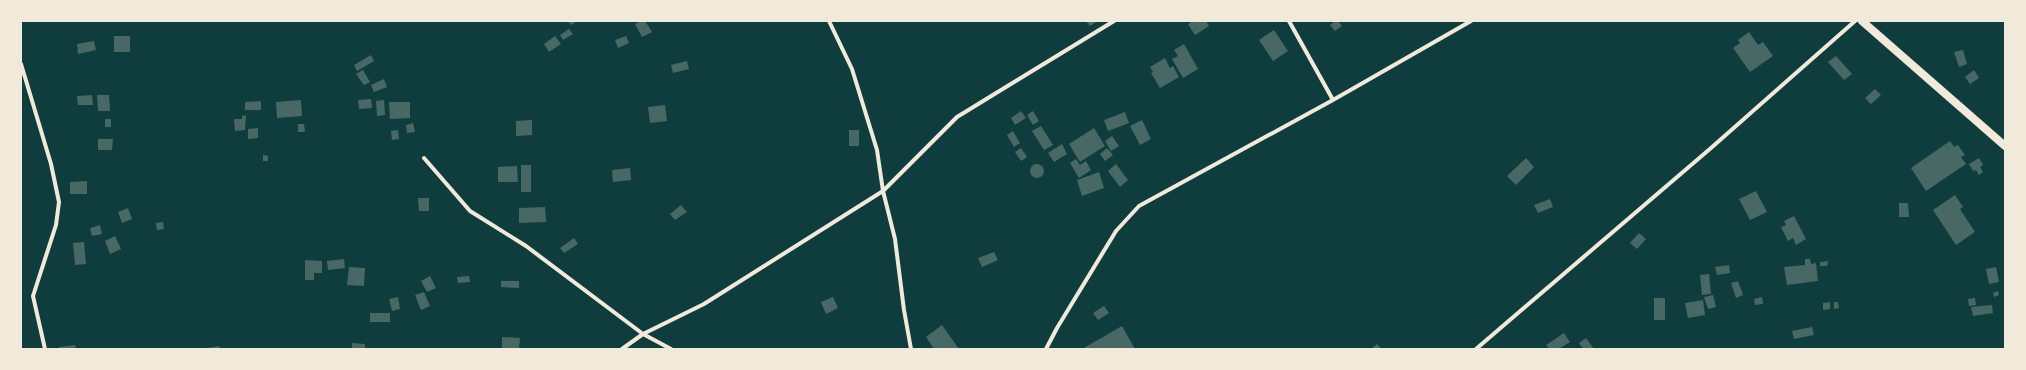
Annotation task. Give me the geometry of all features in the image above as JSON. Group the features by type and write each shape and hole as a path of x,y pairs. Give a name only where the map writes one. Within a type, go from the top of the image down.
{"main road":[{"path":"1862,21 2005,146"}],"street":[{"path":"829,21 852,69 877,150 883,191 895,239 904,310 911,349"},
{"path":"622,349 643,334 704,304 883,191 957,117 1114,21"},
{"path":"1289,21 1334,100"},
{"path":"1046,349 1057,328 1116,231 1139,206 1334,100 1472,21"},
{"path":"1476,349 1699,159 1855,21"},
{"path":"21,64 51,164 59,202 56,225 33,296 45,349"},
{"path":"424,158 470,211 526,246 643,334 671,349"}],"building":[{"path":"568,21 577,21 571,25"},
{"path":"645,21 652,32 642,37 635,24"},
{"path":"1086,21 1098,21 1090,26"},
{"path":"1193,21 1206,21 1209,26 1195,35 1188,24"},
{"path":"1335,21 1338,21 1342,26 1335,31 1330,25"},
{"path":"569,29 573,34 563,40 560,35"},
{"path":"1274,30 1288,51 1273,61 1259,40"},
{"path":"1749,32 1758,45 1763,42 1773,56 1750,72 1733,48 1740,43 1738,40"},
{"path":"114,36 130,36 130,52 114,52"},
{"path":"555,36 561,44 549,52 544,44"},
{"path":"626,36 629,43 618,48 615,40"},
{"path":"94,41 96,50 78,54 77,44"},
{"path":"1184,44 1198,69 1183,78 1172,59 1178,56 1174,50"},
{"path":"1963,50 1967,64 1959,67 1954,52"},
{"path":"371,55 374,61 357,71 354,65"},
{"path":"1836,56 1852,74 1844,80 1828,62"},
{"path":"1165,58 1170,68 1173,66 1179,77 1160,88 1151,73 1153,72 1150,67"},
{"path":"687,61 689,69 673,73 671,65"},
{"path":"363,70 370,82 364,85 356,74"},
{"path":"1974,70 1979,78 1970,84 1965,77"},
{"path":"384,79 387,87 374,92 371,85"},
{"path":"1875,89 1881,95 1871,104 1865,98"},
{"path":"92,95 93,105 78,105 77,96"},
{"path":"97,95 109,95 110,111 98,111"},
{"path":"371,99 372,108 359,109 358,100"},
{"path":"301,100 302,116 277,118 276,102"},
{"path":"384,100 385,115 377,116 376,101"},
{"path":"261,101 261,110 245,110 245,102"},
{"path":"389,102 410,102 410,118 390,119"},
{"path":"665,105 667,121 650,123 648,107"},
{"path":"1021,111 1026,118 1015,125 1011,118"},
{"path":"1033,111 1039,121 1033,125 1027,115"},
{"path":"1125,112 1129,123 1108,131 1104,120"},
{"path":"246,115 245,130 235,131 234,119 242,119 242,116"},
{"path":"105,119 111,119 111,127 105,127"},
{"path":"532,120 532,135 516,136 516,121"},
{"path":"1142,120 1151,139 1140,145 1130,126"},
{"path":"413,123 415,132 407,133 406,125"},
{"path":"298,124 304,124 305,132 298,132"},
{"path":"1041,126 1053,145 1044,150 1032,131"},
{"path":"258,128 258,138 248,139 248,129"},
{"path":"1094,128 1105,146 1080,162 1069,144"},
{"path":"398,130 399,139 392,140 391,131"},
{"path":"849,130 859,130 859,146 849,146"},
{"path":"1013,131 1020,143 1014,147 1007,135"},
{"path":"1112,136 1119,146 1111,151 1105,141"},
{"path":"98,139 113,139 112,150 98,150"},
{"path":"1950,141 1954,147 1958,145 1965,155 1961,157 1966,164 1926,191 1911,168"},
{"path":"1062,144 1067,154 1054,162 1048,153"},
{"path":"1021,148 1027,157 1021,161 1015,152"},
{"path":"1107,148 1113,155 1105,161 1100,154"},
{"path":"263,155 268,156 268,161 263,161"},
{"path":"1526,158 1534,167 1516,185 1507,176"},
{"path":"1979,158 1983,165 1980,167 1983,172 1979,175 1976,170 1973,171 1969,164"},
{"path":"1076,159 1080,165 1086,161 1091,170 1079,178 1070,163"},
{"path":"1034,164 1040,164 1044,168 1044,174 1040,178 1034,178 1030,174 1030,168"},
{"path":"1116,164 1128,180 1120,187 1108,171"},
{"path":"521,165 531,165 531,192 521,192"},
{"path":"517,166 518,182 498,182 498,167"},
{"path":"630,168 631,180 613,182 612,170"},
{"path":"1099,172 1104,188 1082,196 1077,180"},
{"path":"87,181 87,194 70,194 70,182"},
{"path":"1756,191 1767,212 1750,220 1739,199"},
{"path":"1955,195 1963,207 1960,209 1975,232 1956,245 1933,210"},
{"path":"418,198 429,198 429,211 419,211"},
{"path":"1550,199 1553,207 1538,213 1534,205"},
{"path":"1899,203 1908,203 1909,217 1899,217"},
{"path":"681,205 687,212 675,220 670,214"},
{"path":"545,207 546,222 519,223 519,208"},
{"path":"128,208 132,219 122,223 118,212"},
{"path":"1794,216 1806,239 1796,245 1793,238 1788,241 1781,227 1786,225 1784,221"},
{"path":"163,222 164,229 157,230 156,223"},
{"path":"100,225 102,234 92,236 90,228"},
{"path":"1639,233 1646,239 1637,249 1630,243"},
{"path":"115,236 121,249 110,254 105,241"},
{"path":"574,238 578,244 564,253 560,248"},
{"path":"84,242 86,264 75,265 73,243"},
{"path":"994,252 998,260 982,267 978,258"},
{"path":"344,259 345,268 328,270 327,261"},
{"path":"1805,259 1810,259 1811,264 1816,263 1818,281 1787,285 1784,267 1805,265"},
{"path":"305,260 322,261 322,273 314,273 314,280 305,280"},
{"path":"1828,261 1827,266 1820,266 1820,262"},
{"path":"1729,265 1730,273 1717,275 1715,267"},
{"path":"349,267 365,268 364,286 347,285"},
{"path":"1996,267 1999,282 1989,284 1986,269"},
{"path":"1709,274 1711,294 1702,295 1700,275"},
{"path":"430,276 436,288 427,292 421,281"},
{"path":"469,276 470,282 458,283 457,277"},
{"path":"501,281 519,281 519,288 501,287"},
{"path":"1738,281 1743,295 1736,298 1731,283"},
{"path":"1998,291 1999,295 1994,297 1993,293"},
{"path":"424,292 430,306 421,310 415,295"},
{"path":"1713,295 1716,307 1708,309 1704,297"},
{"path":"398,297 400,309 392,311 389,299"},
{"path":"833,297 838,308 826,314 821,302"},
{"path":"1762,297 1763,304 1755,305 1754,299"},
{"path":"1654,298 1665,298 1665,320 1654,320"},
{"path":"1975,298 1976,305 1969,306 1968,299"},
{"path":"1703,300 1705,315 1688,318 1685,303"},
{"path":"1830,302 1830,309 1823,310 1823,303"},
{"path":"1834,302 1838,302 1839,308 1834,309"},
{"path":"1992,305 1993,313 1973,316 1971,307"},
{"path":"1104,306 1109,313 1098,320 1093,313"},
{"path":"370,313 390,313 390,322 370,322"},
{"path":"942,325 959,349 934,349 926,337"},
{"path":"1122,326 1135,349 1082,349"},
{"path":"1812,327 1814,335 1794,339 1792,331"},
{"path":"1564,333 1570,342 1559,349 1549,349 1546,345"},
{"path":"502,337 520,338 519,349 502,349"},
{"path":"1586,338 1594,349 1583,349 1579,343"},
{"path":"352,343 365,344 365,349 352,349"},
{"path":"1377,344 1382,349 1371,349"},
{"path":"75,345 76,349 59,349 59,347"},
{"path":"219,346 220,349 207,349 207,348"}]}
